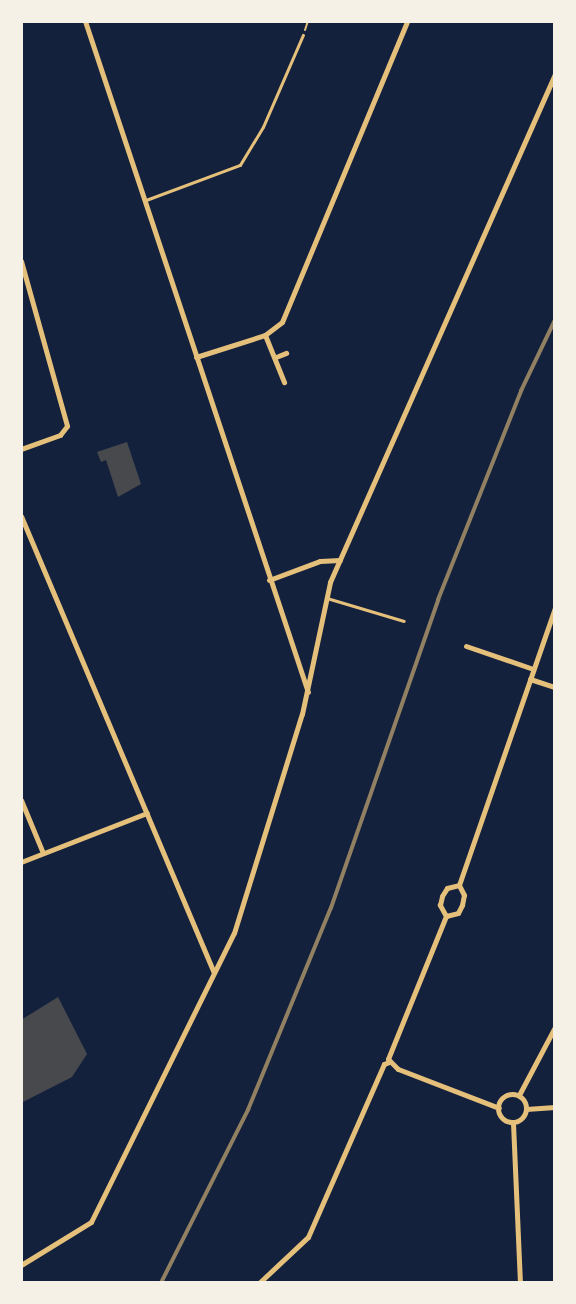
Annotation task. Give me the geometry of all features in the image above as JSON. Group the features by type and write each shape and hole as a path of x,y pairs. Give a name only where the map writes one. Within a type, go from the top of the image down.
{"street":[{"path":"85,21 308,692"},
{"path":"196,357 265,335 282,322 407,21"},
{"path":"21,1265 91,1222 234,933 308,692 326,598 340,560 555,74"},
{"path":"21,261 67,426 60,435 21,449"},
{"path":"265,335 284,382"},
{"path":"276,358 286,354"},
{"path":"21,516 214,972"},
{"path":"269,579 320,561 340,560"},
{"path":"446,916 458,913 463,905 464,895 459,885 555,607"},
{"path":"466,646 533,669"},
{"path":"530,679 555,687"},
{"path":"21,800 43,853"},
{"path":"21,862 147,813"},
{"path":"446,916 440,905 442,896 447,888 459,885"},
{"path":"389,1062 389,1051 446,916"},
{"path":"519,1095 555,1027"},
{"path":"259,1283 308,1237 384,1064 389,1062 499,1108"},
{"path":"513,1123 500,1116 499,1108 507,1095 519,1095"},
{"path":"513,1123 525,1116 527,1109 519,1095"},
{"path":"527,1109 555,1107"},
{"path":"513,1123 520,1283"}],"lane":[{"path":"144,201 240,165 263,127 303,35"},
{"path":"326,598 404,621"}],"building":[{"path":"127,442 141,484 118,497 106,460 101,462 97,452"},
{"path":"58,997 87,1054 72,1077 21,1103 21,1020"}],"railway":[{"path":"161,1283 248,1110 331,908 438,600 521,391 555,320"}]}
